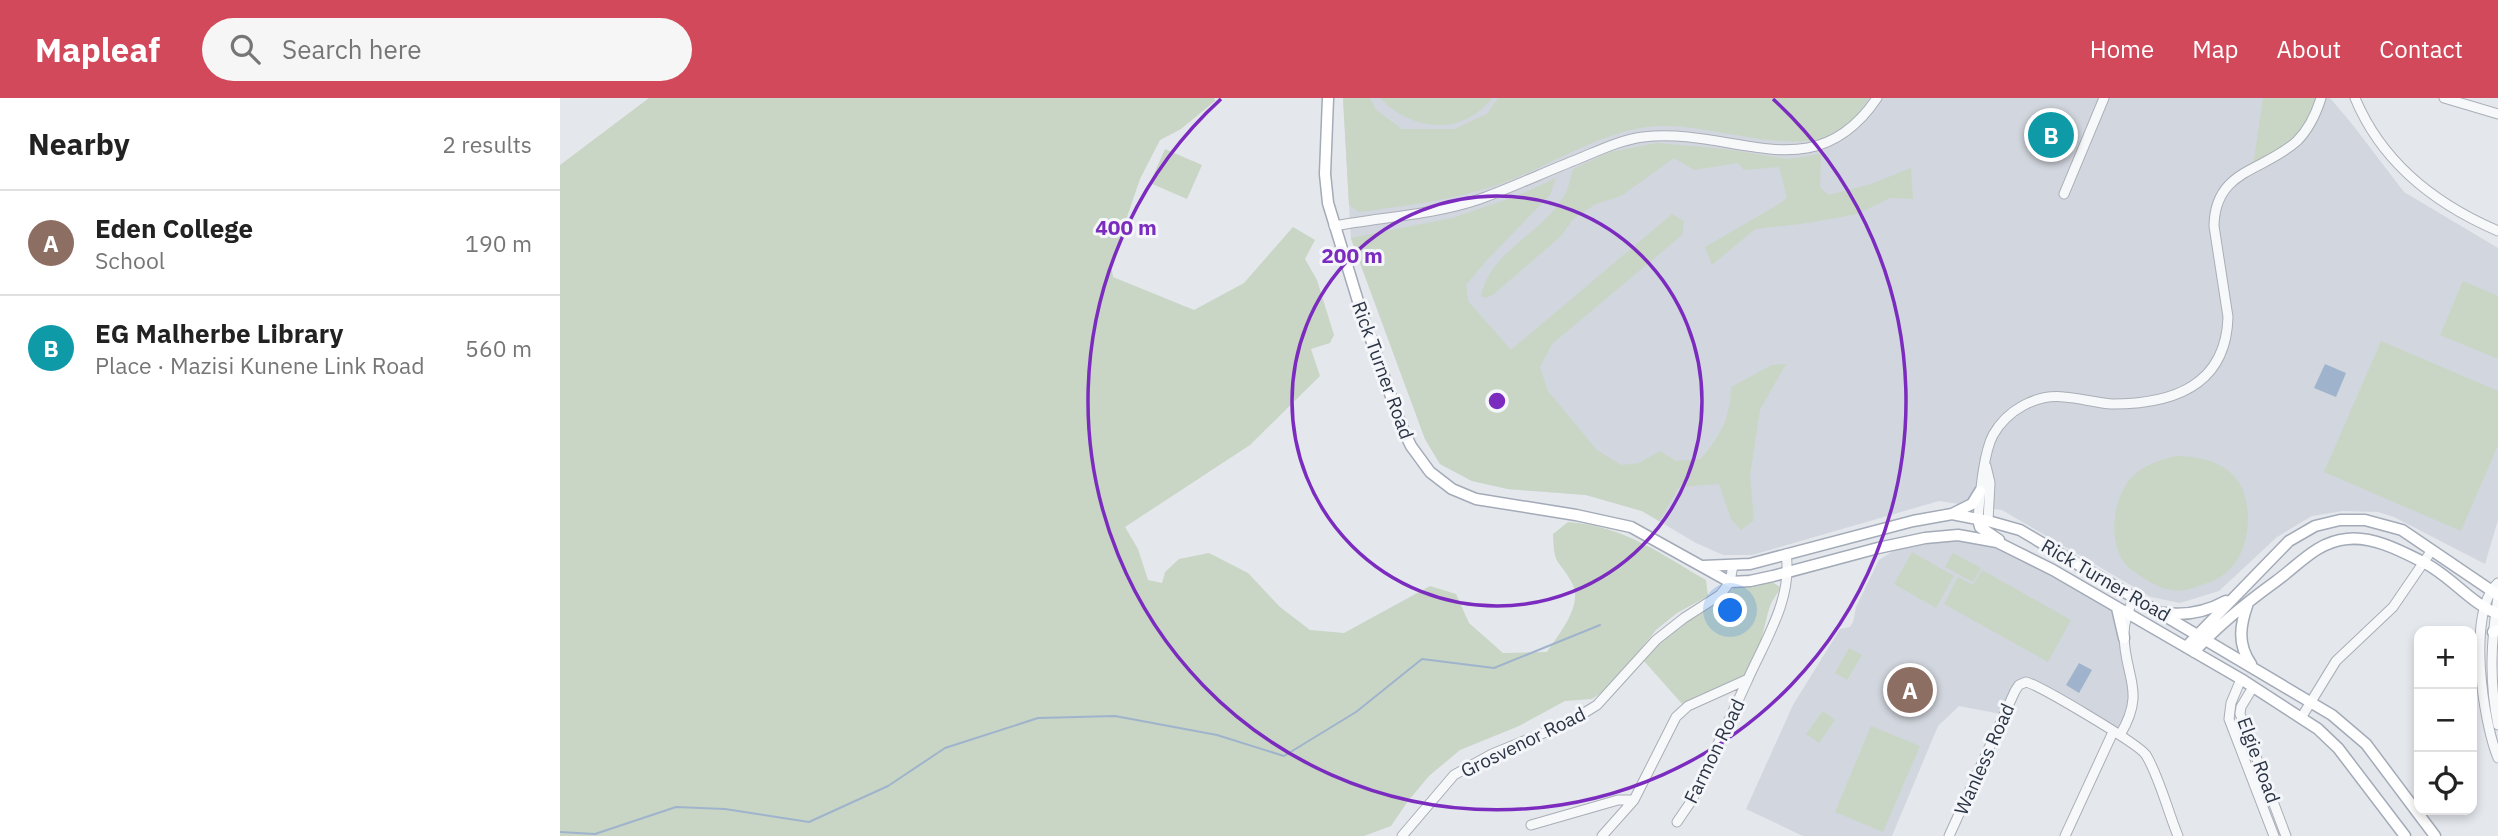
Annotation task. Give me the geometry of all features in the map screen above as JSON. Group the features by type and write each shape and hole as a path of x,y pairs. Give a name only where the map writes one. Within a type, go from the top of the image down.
{"main road":[{"name":"Rick Turner Road","path":"1328,98 1326,189 1334,226 1401,425 1411,446 1430,472 1452,489 1476,499 1611,521 1631,527 1730,582 1750,581 1908,541 1958,535 1983,538 2013,549 2241,679 2301,718 2338,748 2405,836"},
{"path":"1952,514 1967,508 1980,491"},
{"name":"Rick Turner Road","path":"1703,566 1750,564 1913,521 1952,514 2020,530 2332,715 2358,735 2435,836"},
{"path":"2190,650 2289,541 2327,522 2365,520 2402,530 2496,591"},
{"path":"1958,535 1982,522 2013,549"},
{"path":"2202,636 2308,554 2330,543 2348,539 2374,541 2425,563 2493,612"},
{"path":"2259,572 2272,584"},
{"path":"2161,613 2201,612 2238,595"},
{"path":"2249,601 2242,622 2241,637 2244,652 2253,667"},
{"path":"2117,608 2124,638"}],"street":[{"path":"1334,226 1427,212 1479,199 1628,140 1691,136 1768,149 1799,150 1820,146 1854,127 1877,98"},
{"path":"2064,194 2104,98"},
{"path":"1982,522 1980,491 1993,435 2013,411 2033,401 2060,397 2109,404 2149,401 2185,391 2205,377 2222,352 2228,329 2214,226 2218,199 2240,175 2295,142 2309,125 2321,98"},
{"path":"2355,98 2373,133 2407,176 2453,209 2498,231"},
{"path":"2444,98 2498,114"},
{"path":"1982,522 1990,483 1986,464"},
{"path":"2301,718 2336,661 2393,607 2432,550"},
{"path":"1786,554 1789,572"},
{"path":"1730,582 1733,565"},
{"name":"Farmon Road","path":"1677,822 1692,800 1740,699 1785,597 1789,572"},
{"name":"Grosvenor Road","path":"1402,836 1454,775 1492,754 1583,715 1613,689 1656,640 1720,595 1730,582"},
{"path":"2487,725 2498,724 2492,685 2496,631 2493,612 2496,591"},
{"path":"2065,836 2117,734 2131,714 2134,695 2124,638 2127,615 2134,597"},
{"path":"2493,612 2482,626 2480,666 2487,725 2498,758"},
{"path":"1602,836 1634,800 1676,716 1688,706 1748,679"},
{"name":"Elgie Road","path":"2241,679 2229,711 2230,719 2274,836"},
{"name":"Wanless Road","path":"1950,836 2015,691 2022,683 2031,683 2117,734"},
{"name":"Elgie Road","path":"2253,687 2241,707 2242,722 2286,836"},
{"path":"1728,689 1740,699"},
{"path":"2117,734 2146,755 2178,836"},
{"path":"2239,746 2250,742"},
{"path":"1531,825 1618,800 1634,800"}],"shaded area":[{"path":"1343,98 2330,98 2404,192 2498,248 2498,520 2485,564 2394,517 2378,512 2343,511 2312,516 2277,537 2219,591 2180,603 2151,597 2002,510 1939,501 1752,555 1723,555 1696,543 1642,511 1586,495 1508,489 1472,481 1440,464 1425,439 1351,239"},
{"path":"1963,539 2001,545 2127,617 2134,699 2119,730 2025,680 2001,714 1959,706 1938,726 1892,836 1803,836 1746,809 1793,705 1840,629 1850,627 1853,622 1856,607 1879,560 1898,548"}],"green space":[{"path":"649,98 1214,98 1215,101 1181,129 1160,140 1140,179 1111,264 1113,277 1194,310 1244,283 1293,227 1315,240 1305,259 1317,280 1334,335 1330,343 1311,349 1320,376 1250,445 1125,527 1138,549 1148,580 1162,583 1165,572 1179,559 1209,553 1248,573 1280,607 1310,630 1344,633 1430,586 1456,594 1469,623 1503,653 1547,652 1568,619 1575,601 1572,583 1554,552 1553,534 1568,522 1607,529 1640,542 1706,580 1708,596 1677,613 1656,630 1604,691 1592,699 1565,701 1519,726 1460,750 1429,776 1391,826 1364,836 560,836 560,165"},
{"path":"1343,98 1370,98 1376,110 1402,129 1454,129 1487,114 1498,98 1869,98 1846,127 1818,139 1775,141 1684,127 1643,128 1580,148 1483,190 1430,202 1359,212 1349,205"},
{"path":"1380,98 1492,98 1480,111 1466,119 1452,124 1436,125 1406,117"},
{"path":"2263,98 2317,98 2300,130 2274,153 2253,166"},
{"path":"1657,143 1726,149 1787,159 1821,154 1820,187 1829,195 1871,184 1911,168 1913,199 1890,198 1857,214 1755,229 1712,265 1705,247 1787,198 1779,167 1744,170 1738,163 1694,170 1674,158 1621,196 1596,204 1574,218 1560,237 1494,294 1486,298 1481,296 1486,280 1507,253 1558,205 1567,190 1573,169 1610,152"},
{"path":"1165,149 1202,165 1187,199 1150,183"},
{"path":"1556,178 1550,195 1466,285 1468,301 1511,350 1672,214 1684,221 1682,235 1552,344 1540,367 1548,391 1597,450 1621,465 1639,463 1660,451 1676,461 1701,459 1723,426 1729,409 1731,387 1772,365 1786,364 1760,410 1750,476 1754,520 1741,530 1731,519 1719,484 1679,487 1659,521 1642,511 1586,495 1508,489 1472,481 1440,464 1425,439 1351,238 1452,218 1517,196"},
{"path":"2463,281 2498,296 2498,359 2440,335"},
{"path":"2381,341 2498,391 2498,445 2461,531 2324,472"},
{"path":"2177,456 2208,460 2229,471 2241,487 2248,511 2246,538 2229,570 2213,581 2179,591 2151,582 2124,563 2118,552 2114,527 2119,500 2130,479 2152,464"},
{"path":"1912,552 1954,576 1936,608 1894,584"},
{"path":"1953,553 1981,568 1973,582 1945,567"},
{"path":"1982,570 2071,620 2048,662 1944,604 1958,577 1973,585"},
{"path":"1772,582 1780,587 1770,606 1758,650 1747,673 1726,687 1683,705 1644,661 1674,631 1731,590 1738,586"},
{"path":"1849,648 1862,655 1847,680 1835,673"},
{"path":"1823,711 1835,720 1819,743 1806,734"},
{"path":"1871,726 1920,746 1883,832 1835,812"}],"water":[{"path":"2325,364 2346,373 2336,397 2314,388"},
{"path":"2079,663 2092,670 2079,693 2066,685"}],"waterway":[{"path":"560,832 595,834 676,807 725,809 809,822 888,786 945,748 1038,718 1115,716 1217,735 1284,756 1356,712 1422,659 1494,668 1600,625"}],"place":[{"name":"EG Malherbe Library","path":"2051,135"},
{"name":"Eden College","path":"1910,690"}]}
